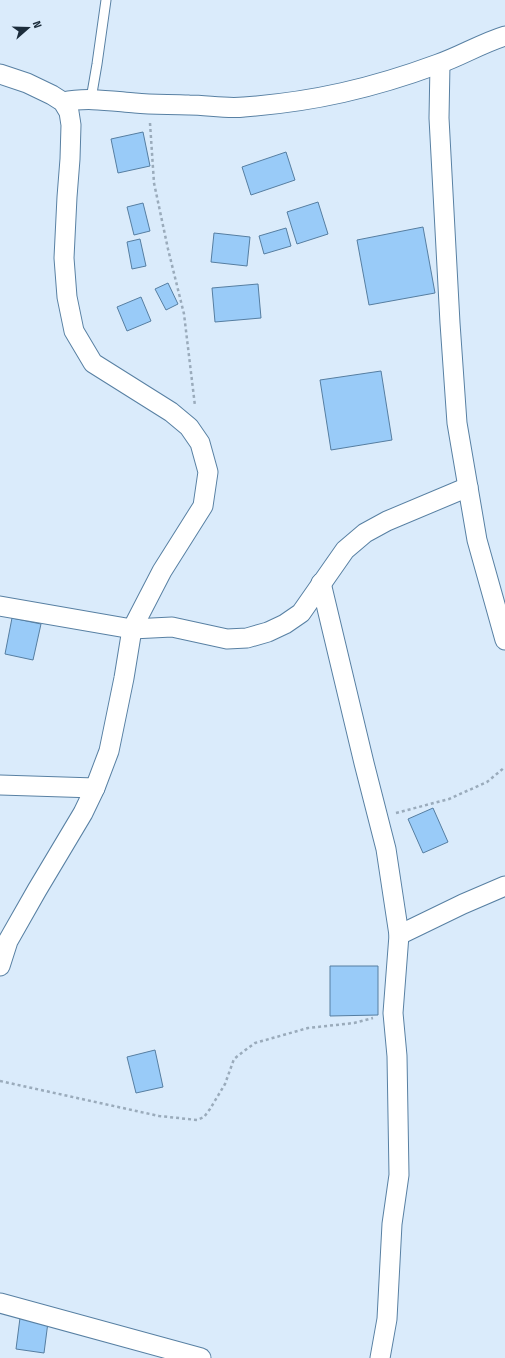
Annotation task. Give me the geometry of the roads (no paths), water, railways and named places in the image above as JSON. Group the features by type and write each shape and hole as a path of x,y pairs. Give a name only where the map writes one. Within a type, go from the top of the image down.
{"street":[{"path":"63,102 74,99 91,99 149,105 241,107 294,103 353,91 393,80 440,64 505,36"},
{"path":"440,64 439,118 457,423 477,540 505,640"},
{"path":"0,74 27,83 63,102 69,112 71,125 64,258 67,297 74,331 93,363 171,412 189,427 200,443 208,472 203,506 162,571 132,629 124,678 109,751 95,788 79,819 8,941 0,966"},
{"path":"0,606 132,629 172,627 227,639 247,638 268,632 301,613 344,550 366,533 387,521 468,487"},
{"path":"321,583 386,849 399,936 393,1013 397,1056 399,1175 392,1224 386,1319 380,1358"},
{"path":"0,785 95,788"},
{"path":"399,936 463,904 505,886"},
{"path":"0,1303 201,1358"}],"lane":[{"path":"91,99 98,64 106,0"}]}
